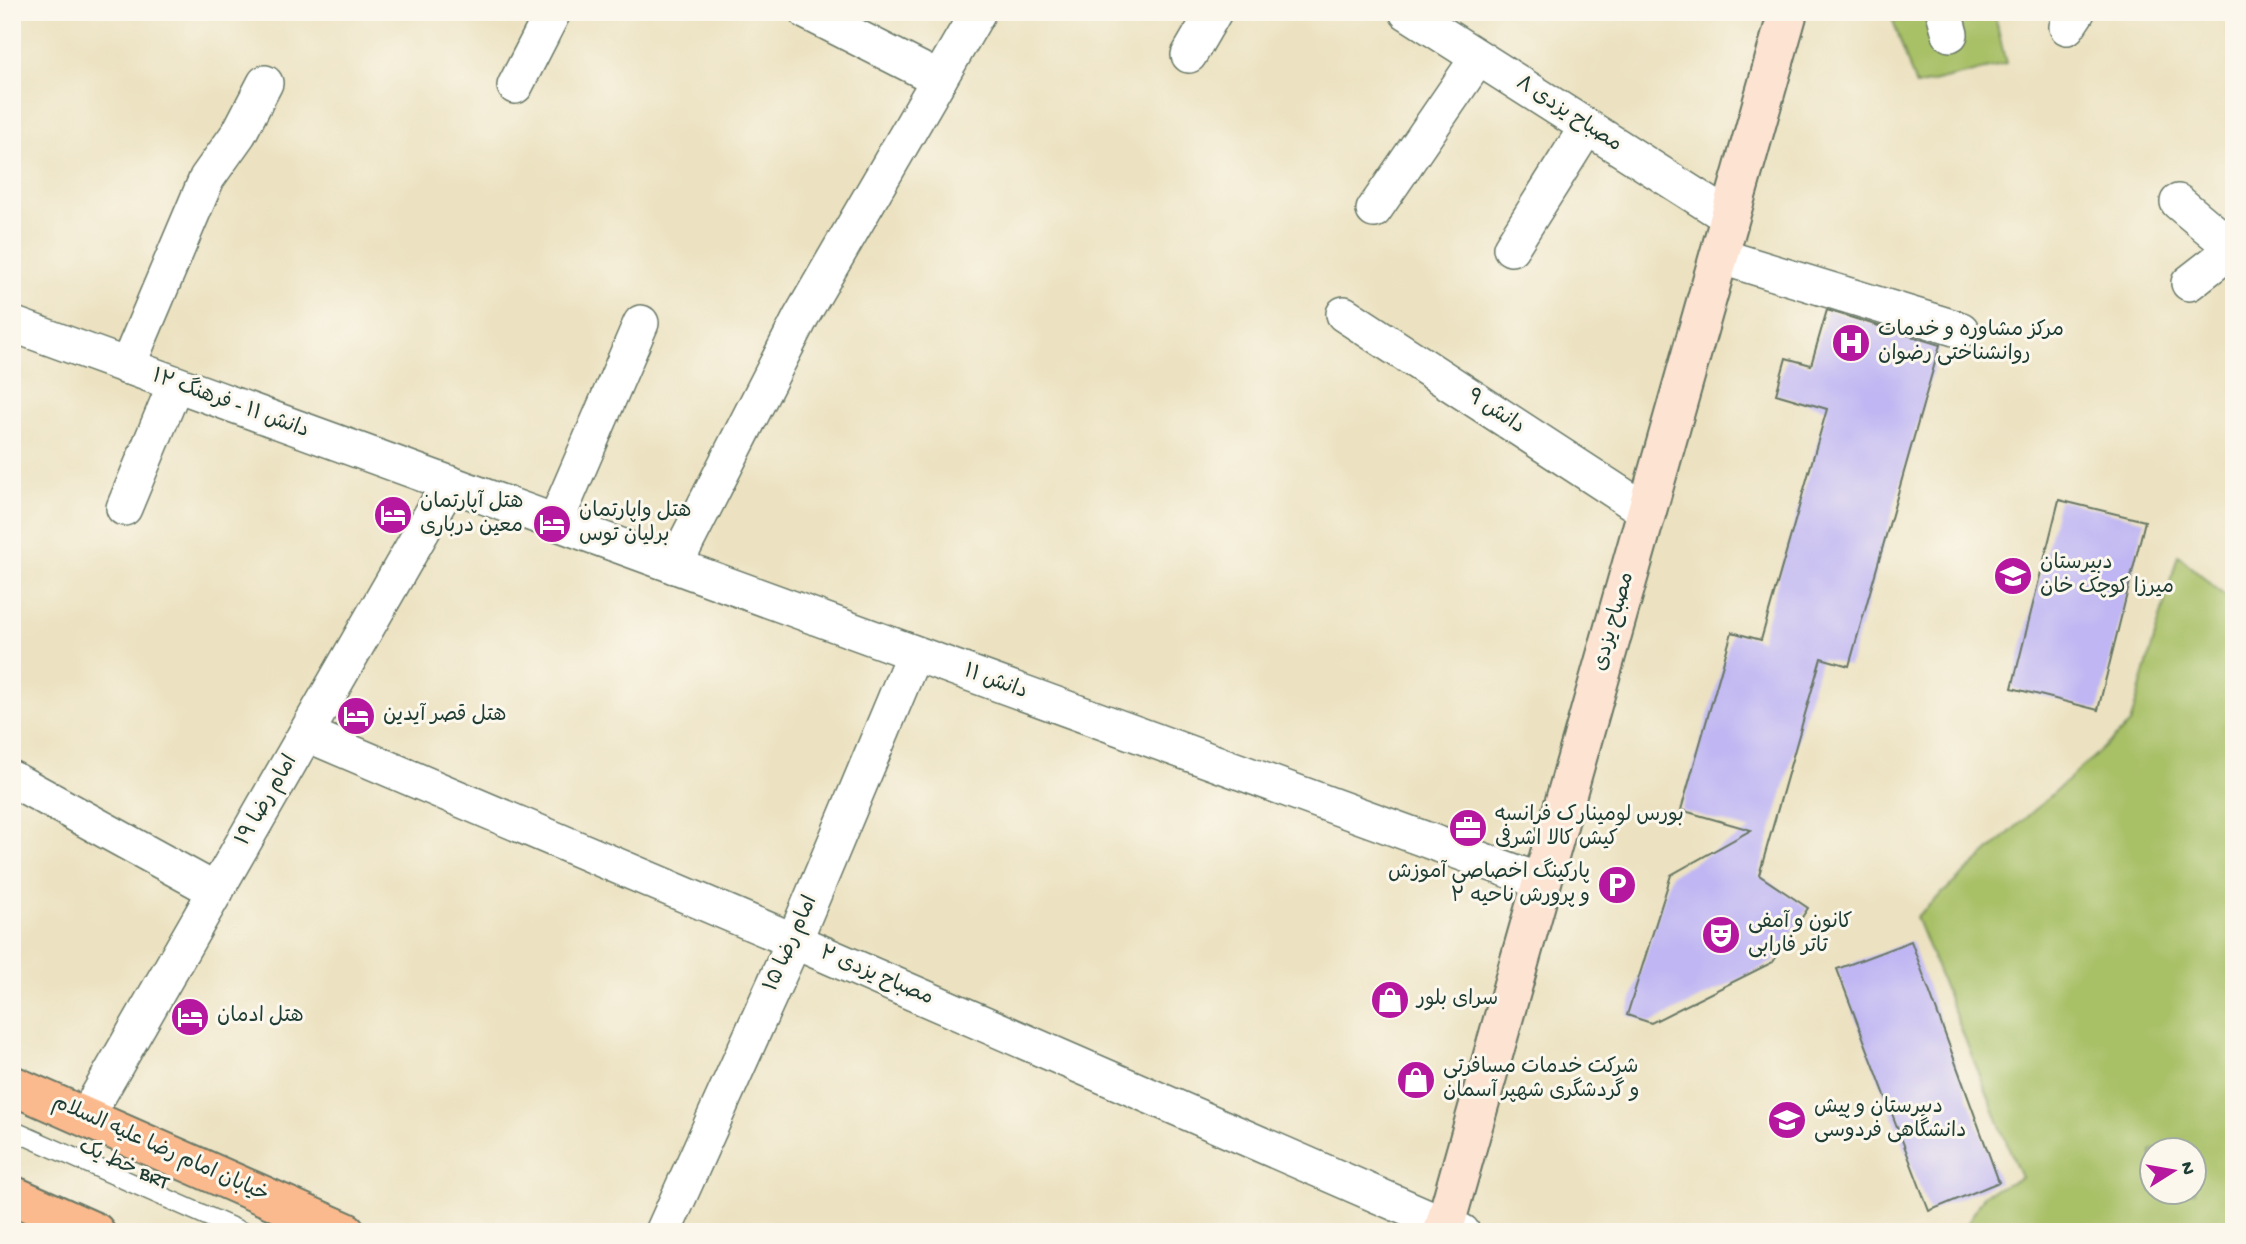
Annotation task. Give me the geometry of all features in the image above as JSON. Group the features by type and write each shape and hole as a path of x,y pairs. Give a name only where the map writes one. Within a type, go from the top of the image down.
{"main road":[{"name":"مصباح یزدی","path":"1450,1229 1542,882 1788,12"},
{"name":"خیابان امام رضا علیه السلام","path":"12,1085 346,1232"},
{"path":"12,1195 95,1232"}],"street":[{"path":"515,86 553,12"},
{"path":"807,12 939,79"},
{"path":"674,566 801,317 978,12"},
{"path":"1189,55 1214,12"},
{"name":"مصباح یزدی ۸","path":"1406,12 1730,218"},
{"path":"1374,210 1478,58"},
{"path":"127,367 207,178 239,133 265,83"},
{"path":"1511,248 1587,127"},
{"path":"2178,202 2234,249 2189,283"},
{"path":"1719,256 1961,330"},
{"name":"دانش ۹","path":"1344,314 1646,511"},
{"path":"555,523 641,323"},
{"name":"دانش ۱۱ - فرهنگ ۱۲","path":"12,324 449,484"},
{"path":"124,508 175,385"},
{"name":"دانش ۱۱","path":"449,484 1542,882"},
{"name":"امام رضا ۱۹","path":"86,1117 449,484"},
{"name":"امام رضا ۱۵","path":"663,1232 794,941 914,654"},
{"name":"مصباح یزدی ۲","path":"307,734 794,941 1450,1229"},
{"path":"12,779 216,891"}],"lane":[{"name":"خط یک BRT","path":"12,1130 243,1232"},
{"name":"خط یک BRT","path":"12,1142 216,1232"}],"green space":[{"path":"1890,12 1994,12 2006,64 1916,86"},
{"path":"2178,555 2234,604 2234,1232 1963,1232 1984,1194 2021,1178 1916,917 2130,724"}],"building":[{"path":"1827,310 1940,345 1849,666 1821,658 1759,875 1808,908 1773,962 1651,1023 1627,1015 1671,875 1751,830 1681,810 1732,632 1761,640 1827,409 1776,394 1786,358 1811,365"},
{"path":"2059,500 2145,521 2098,710 2012,688"},
{"name":"دبیرستان و پیش دانشگاهی فردوسی","path":"1911,941 1999,1182 1929,1211 1837,969"}],"place":[{"name":"مرکز مشاوره و خدمات روانشناختی رضوان","path":"1851,343"},
{"name":"هتل آپارتمان معین درباری","path":"393,515"},
{"name":"هتل واپارتمان برلیان توس","path":"552,524"},
{"name":"دبیرستان میرزا کوچک خان","path":"2013,576"},
{"name":"هتل قصر آیدین","path":"356,716"},
{"name":"بورس لومینارک فرانسه کیش کالا اشرفی","path":"1468,828"},
{"name":"پارکینگ اخصاصی آموزش و پرورش ناحیه ۲","path":"1617,885"},
{"name":"کانون و آمفی تاتر فارابی","path":"1721,935"},
{"name":"سرای بلور","path":"1390,1000"},
{"name":"هتل ادمان","path":"190,1017"},
{"name":"شرکت خدمات مسافرتی و گردشگری شهپر آسمان","path":"1416,1080"},
{"name":"دبیرستان و پیش دانشگاهی فردوسی","path":"1787,1120"}]}
